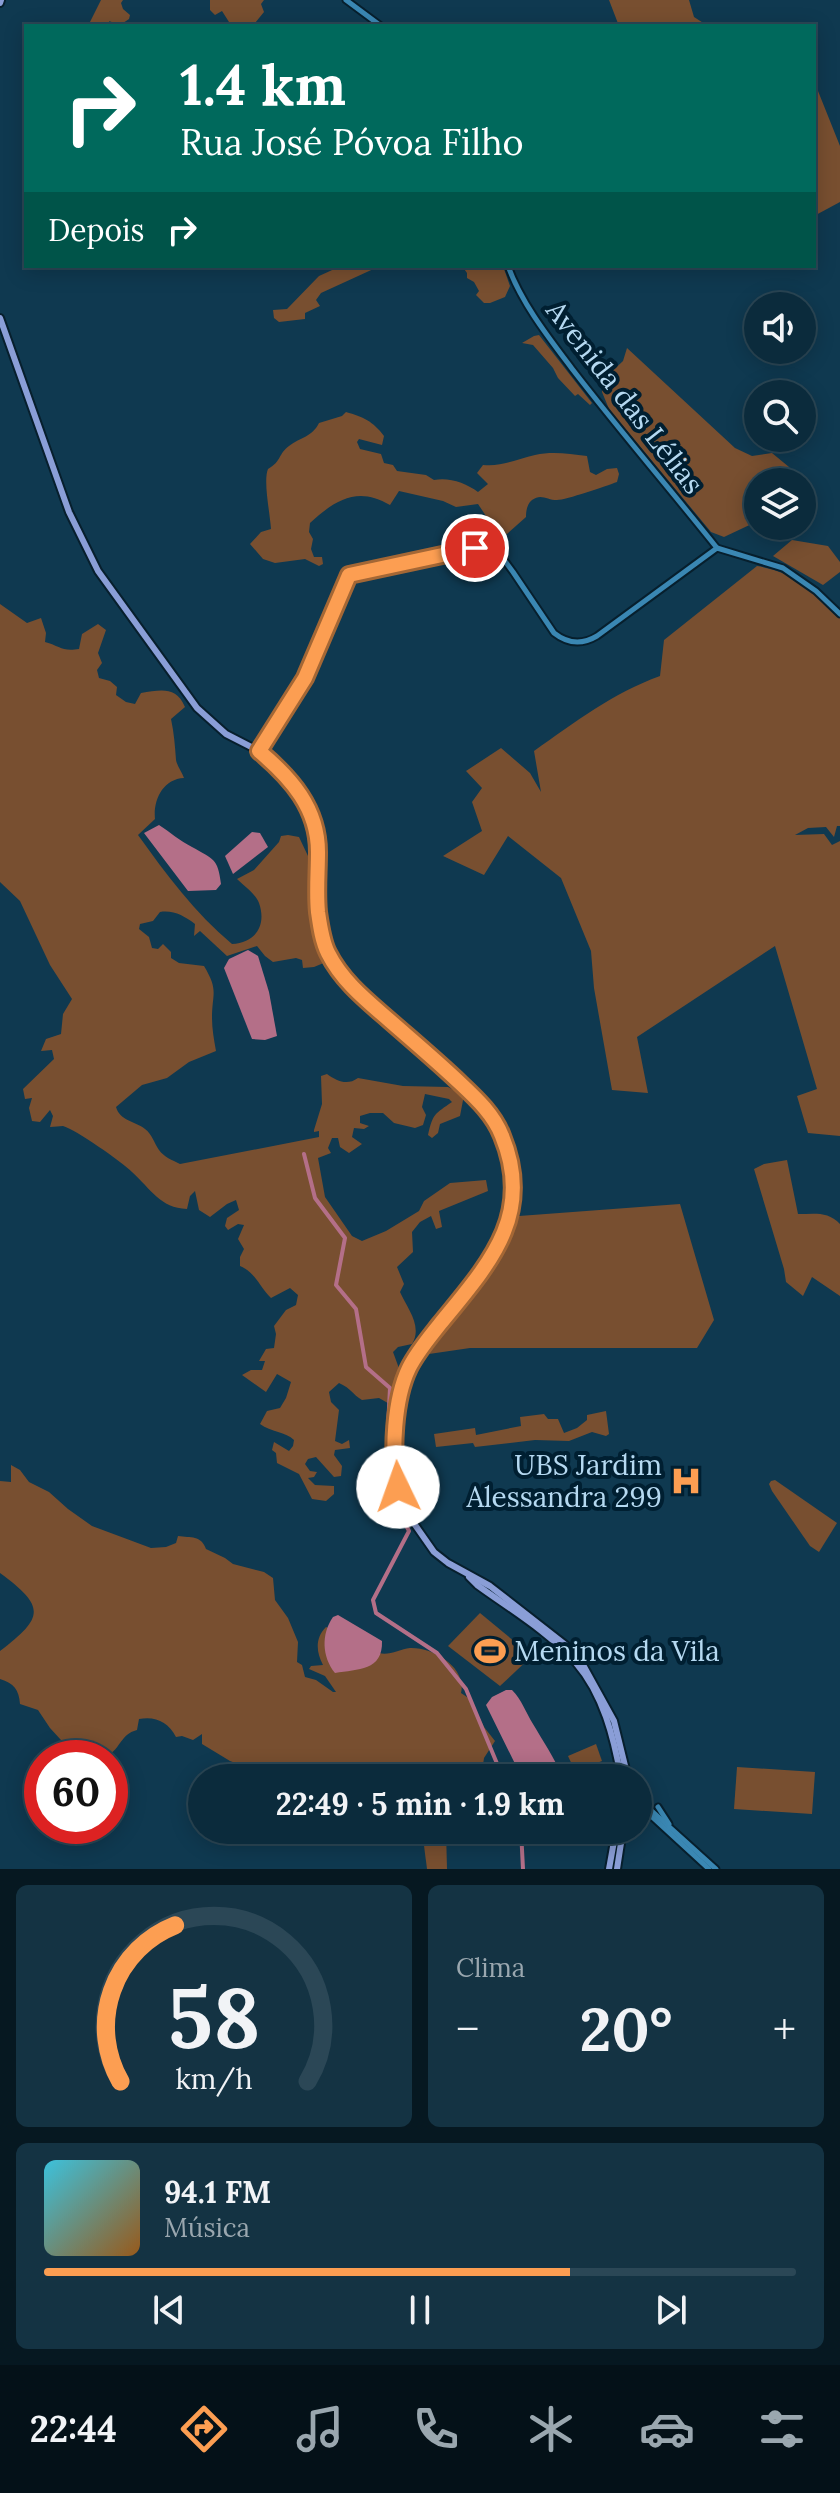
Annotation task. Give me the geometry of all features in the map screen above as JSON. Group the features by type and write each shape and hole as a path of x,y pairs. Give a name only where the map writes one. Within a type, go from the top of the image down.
{"main road":[{"path":"0,318 69,512 98,571 197,708 226,734 259,751 289,778 301,795 312,817 318,849 316,896 321,934 330,957 350,985 478,1100 500,1131 510,1158 513,1179 513,1202 503,1238 480,1274 414,1358 399,1397 395,1475 406,1512 434,1552 467,1575 490,1586 573,1651 614,1721 625,1764"},
{"path":"467,1575 577,1663 608,1721 618,1764"},
{"path":"609,1869 613,1844"},
{"path":"617,1869 621,1844"}],"street":[{"path":"346,0 378,24"},
{"name":"Avenida das Lélias","path":"509,268 522,297 563,357 617,428 717,548"},
{"path":"259,751 300,687 346,579 355,572 465,550 490,550 502,557 554,633 578,643 597,636 717,548 783,568 816,591 840,614"},
{"path":"658,1807 674,1831"},
{"path":"652,1811 716,1869"},
{"path":"652,1817 709,1869"}],"shaded area":[{"path":"101,0 123,0 123,9 130,15 122,24 109,21 110,24 89,24"},
{"path":"210,0 264,0 261,4 264,12 256,24 226,24 229,22 222,11 215,15 210,10"},
{"path":"609,0 689,0 694,17 705,24 618,24"},
{"path":"816,86 840,146 840,202 816,215"},
{"path":"337,268 376,268 321,293 316,300 320,306 305,313 305,319 279,322 274,318 273,310 287,309 319,276"},
{"path":"463,268 504,268 510,286 505,297 484,303 476,295 479,291 474,282 467,278"},
{"path":"539,335 592,403 590,405 578,394 575,396 533,345 522,343"},
{"path":"627,348 735,448 752,456 772,453 789,467 744,468 744,528 724,537 711,532 609,409 602,392 603,380 623,361"},
{"path":"346,412 367,420 384,436 382,445 359,439 360,449 381,454 384,463 393,465 397,471 426,475 434,480 446,479 478,492 488,484 477,473 483,465 503,464 542,454 587,456 590,472 596,475 617,468 619,474 617,482 577,495 557,500 535,498 528,506 526,517 507,534 488,528 488,519 478,504 456,507 399,491 390,505 367,496 347,498 310,523 311,549 314,557 322,557 323,564 319,566 305,559 275,563 263,559 250,544 261,532 271,529 266,489 268,469 286,449 310,434 319,423"},
{"path":"792,540 828,546 840,562 840,572 823,585 773,556"},
{"path":"757,566 792,577 840,614 840,826 837,826 834,837 826,827 808,828 795,835 824,834 832,845 840,841 840,1136 808,1133 797,1096 817,1089 775,946 637,1037 648,1093 612,1090 594,988 591,951 561,878 508,836 484,875 443,856 482,831 472,802 482,788 466,771 501,748 530,773 541,792 534,751 610,700 660,676 664,640"},
{"path":"0,604 27,623 41,618 46,633 45,642 65,649 79,649 82,634 98,624 106,630 98,653 102,663 97,670 99,678 117,687 116,695 135,704 141,693 167,691 181,700 185,707 171,719 176,760 184,778 165,786 158,798 155,819 138,835 193,906 232,944 253,937 261,919 253,893 237,879 254,870 281,836 299,837 308,856 316,931 326,962 314,967 303,968 302,960 296,958 273,962 257,946 227,956 200,931 194,936 195,924 174,913 160,912 153,921 140,924 139,929 149,937 152,948 158,949 163,944 171,952 171,958 179,963 204,966 209,974 214,992 212,1022 216,1051 189,1062 167,1078 142,1085 116,1107 118,1112 145,1129 161,1152 180,1164 319,1137 319,1131 314,1130 322,1104 321,1076 327,1074 346,1082 358,1078 403,1086 448,1087 464,1095 460,1116 440,1124 438,1133 432,1138 428,1135 433,1118 452,1102 425,1094 423,1125 415,1128 394,1123 383,1113 360,1116 360,1123 369,1126 354,1128 352,1137 362,1144 349,1153 340,1147 338,1138 332,1138 328,1148 331,1153 318,1158 325,1197 352,1236 362,1241 419,1211 424,1201 450,1183 486,1180 488,1191 439,1211 442,1227 436,1229 431,1216 420,1222 412,1232 413,1252 397,1267 404,1284 400,1292 413,1317 416,1331 412,1344 398,1347 393,1352 400,1371 393,1406 379,1398 362,1400 339,1383 329,1392 331,1402 339,1410 335,1441 342,1444 349,1440 350,1448 335,1450 334,1455 342,1466 341,1476 334,1477 316,1457 308,1459 305,1464 310,1471 317,1472 314,1477 308,1478 315,1485 334,1486 334,1494 326,1501 312,1499 299,1474 277,1463 276,1453 272,1450 274,1442 289,1451 294,1440 260,1424 267,1411 280,1408 291,1382 277,1374 266,1392 242,1375 251,1370 262,1370 265,1361 259,1361 266,1349 274,1348 274,1326 286,1310 296,1305 298,1295 290,1288 271,1298 254,1276 240,1266 244,1249 238,1239 244,1225 238,1224 228,1230 225,1226 227,1218 239,1210 236,1200 210,1217 199,1210 195,1191 190,1196 187,1209 170,1205 156,1196 127,1167 87,1139 63,1126 50,1127 53,1116 50,1110 40,1122 32,1121 29,1108 32,1098 25,1099 23,1089 54,1059 52,1050 41,1051 46,1039 61,1034 63,1014 72,999 50,965 20,901 0,882"},
{"path":"159,825 213,860 221,884 216,890 188,891 144,833"},
{"path":"252,832 260,833 268,847 233,874 225,856"},
{"path":"248,950 258,956 269,992 277,1036 265,1040 252,1039 224,968 229,959"},
{"path":"787,1160 798,1214 826,1215 840,1224 840,1296 812,1277 803,1296 786,1282 754,1169"},
{"path":"680,1204 714,1320 697,1348 470,1348 429,1354 495,1264 519,1216"},
{"path":"606,1411 609,1434 606,1436 592,1432 569,1441 535,1440 475,1447 473,1443 436,1447 434,1434 475,1428 476,1435 521,1426 520,1417 544,1414 548,1419 558,1419 564,1433 577,1428 587,1420 587,1415"},
{"path":"11,1465 20,1470 29,1482 49,1492 92,1526 151,1548 176,1543 178,1536 195,1538 206,1549 233,1564 264,1572 273,1578 275,1600 288,1618 298,1642 297,1662 302,1665 305,1677 316,1680 333,1692 336,1692 325,1676 309,1669 323,1665 318,1645 326,1627 383,1654 410,1648 438,1655 459,1675 461,1693 470,1699 495,1741 483,1764 238,1764 202,1744 202,1734 193,1740 176,1737 169,1727 151,1718 139,1719 137,1730 123,1740 61,1740 38,1710 20,1704 15,1688 0,1679 0,1651 25,1629 34,1612 26,1595 0,1573 0,1481 11,1482"},
{"path":"775,1480 837,1523 819,1552 810,1546 772,1491 769,1484"},
{"name":"Meninos da Vila","path":"480,1613 532,1656 500,1686 448,1646"},
{"path":"338,1615 382,1641 378,1658 368,1667 335,1673 331,1667 325,1653 325,1638 329,1624"},
{"path":"512,1690 557,1764 515,1764 486,1705 492,1697"},
{"path":"596,1744 602,1761 572,1764 568,1756"},
{"path":"737,1767 815,1772 812,1814 734,1809"},
{"path":"424,1844 446,1844 447,1869 427,1869"}],"waterway":[{"path":"304,1154 315,1198 345,1238 336,1285 356,1309 366,1367 390,1388 385,1486 409,1531 373,1600 376,1613 437,1653 466,1689 497,1764"},
{"path":"522,1844 523,1869"}],"place":[{"name":"UBS Jardim Alessandra 299","path":"686,1481"},
{"name":"Meninos da Vila","path":"490,1651"}],"route":[{"path":"398,1487 395,1475 396,1419 403,1383 414,1358 480,1274 503,1238 511,1211 513,1171 500,1131 478,1100 350,985 330,957 321,934 316,896 318,849 312,817 289,778 259,751 305,678 349,575 475,548"}]}
